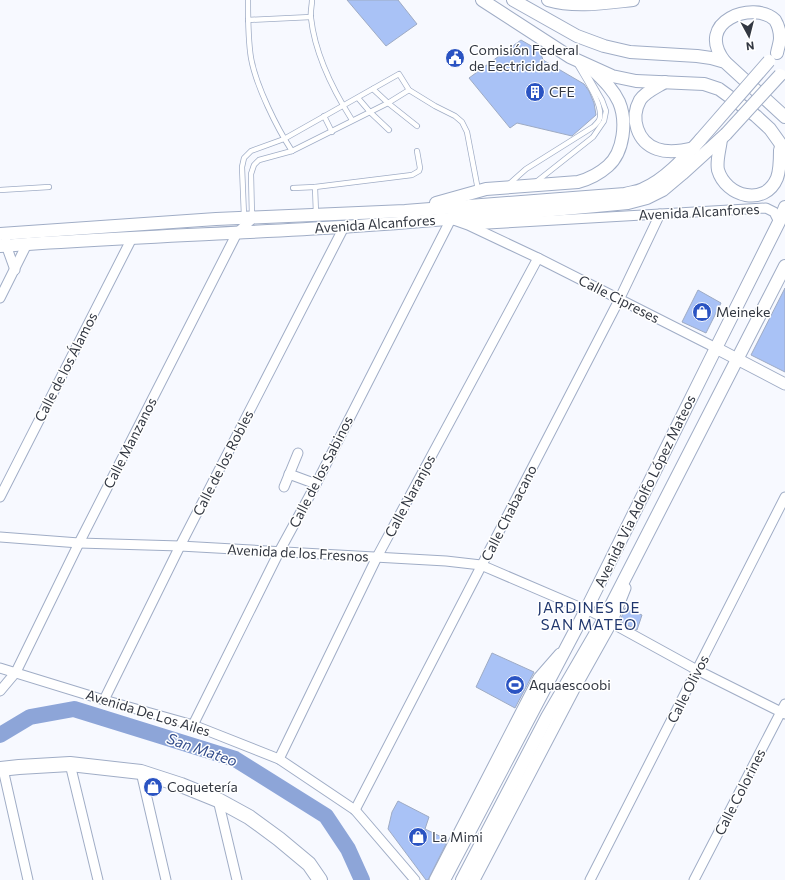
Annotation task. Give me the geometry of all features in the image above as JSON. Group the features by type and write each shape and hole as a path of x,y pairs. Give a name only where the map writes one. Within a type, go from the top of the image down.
{"main road":[{"path":"482,0 581,62 612,76 624,79 704,84 719,89 756,116 770,129 780,143 785,161"},
{"path":"513,0 577,36 604,46 630,52 697,56 725,62"},
{"path":"548,0 570,4 593,4 633,0"},
{"path":"777,53 780,37 778,26 766,10 757,6 745,5 733,9 723,16 718,27 715,40 720,55 725,62 785,117"},
{"name":"Avenida Alcanfores","path":"3,240 248,219 405,211 625,194 642,190 658,181 675,167 777,53"},
{"path":"405,211 478,192 506,188 566,184 589,179 609,166 617,152 622,133 623,123 619,102 610,87 581,62"},
{"name":"Avenida Alcanfores","path":"3,240 27,244 344,227 628,203 647,198 668,186 723,137 783,72"},
{"path":"665,82 641,99 635,115 637,130 647,143 658,150 685,150 698,143"},
{"path":"723,137 718,169 722,179 732,189 743,195 753,196 764,193 773,185 778,176 780,143"},
{"name":"Avenida Via Adolfo López Mateos","path":"444,880 586,610 779,222 785,207"},
{"name":"Avenida Via Adolfo López Mateos","path":"462,880 547,717 608,621 644,541 785,266"},
{"path":"2,769 70,764 141,772 181,785 218,800 249,817 309,864 320,880"}],"street":[{"name":"Avenida Alcanfores","path":"468,225 766,208 774,212 779,222"},
{"name":"Calle Chabacano","path":"355,810 619,300 660,214"},
{"name":"Calle Manzanos","path":"0,691 16,672 79,543 238,233 248,219"},
{"name":"Calle Cipreses","path":"451,219 468,225 538,258 785,384"},
{"name":"Calle de los Sabinos","path":"193,725 279,552 316,484 451,219"},
{"name":"Calle de los Robles","path":"104,700 180,546 344,227"},
{"name":"Calle de los Álamos","path":"0,497 132,238"},
{"path":"3,240 15,270"},
{"path":"0,298 27,244"},
{"name":"Calle Naranjos","path":"279,759 377,557 538,258"},
{"path":"284,487 298,453"},
{"path":"289,474 316,484"},
{"name":"Calle Olivos","path":"590,880 785,497"},
{"name":"Avenida de los Fresnos","path":"0,537 79,543 180,546 446,561 481,565 586,610"},
{"path":"586,610 697,670 784,710"},
{"path":"474,880 608,621"},
{"path":"435,880 538,678 567,646"},
{"name":"Avenida De Los Ailes","path":"0,668 104,700 193,725 279,759 355,810 416,880"},
{"name":"Calle Colorines","path":"694,880 784,710"},
{"path":"70,764 98,880"},
{"path":"2,769 28,880"},
{"path":"141,772 166,880"},
{"path":"218,800 237,880"}],"lane":[{"path":"248,0 251,59 261,90 284,139 292,151"},
{"path":"312,0 311,17 316,44 324,66 352,120"},
{"path":"248,20 311,17"},
{"path":"530,186 593,137 604,122 606,111 602,100 581,62"},
{"path":"506,188 526,169 593,127 600,119 597,101 581,62"},
{"path":"248,219 242,167 244,158 251,151 284,139 400,74 409,90 455,116 462,122 467,132 478,192"},
{"path":"373,89 417,126"},
{"path":"248,219 251,174 254,165 259,160 292,151 388,103 409,90"},
{"path":"358,98 389,130"},
{"path":"324,116 332,132"},
{"path":"293,188 315,187 412,175 419,171 420,168 417,150"},
{"path":"243,180 251,180"},
{"path":"0,190 49,187"},
{"path":"315,187 316,215"}],"building":[{"path":"347,0 398,0 417,24 386,46"},
{"name":"CFE","path":"521,40 540,51 543,60 584,84 589,91 594,103 596,115 572,136 517,123 510,128 469,78"},
{"path":"785,288 785,372 751,355"},
{"name":"Meineke","path":"698,290 721,303 706,333 682,322"},
{"path":"625,608 642,615 637,630 620,621"},
{"name":"Aquaescoobi","path":"492,653 534,672 515,708 476,687"},
{"name":"La Mimi","path":"398,801 429,817 425,829 448,840 428,880 426,880 388,829 392,812"}],"waterway":[{"name":"San Mateo","path":"0,735 30,717 74,709 235,759 326,816 348,849 362,880"}],"place":[{"name":"Comisión Federal de Eectricidad","path":"455,58"},
{"name":"CFE","path":"535,92"},
{"name":"Meineke","path":"702,312"},
{"name":"Aquaescoobi","path":"515,685"},
{"name":"Coquetería","path":"153,787"},
{"name":"La Mimi","path":"418,837"}],"district":[{"name":"JARDINES DE SAN MATEO","path":"589,616"}]}
